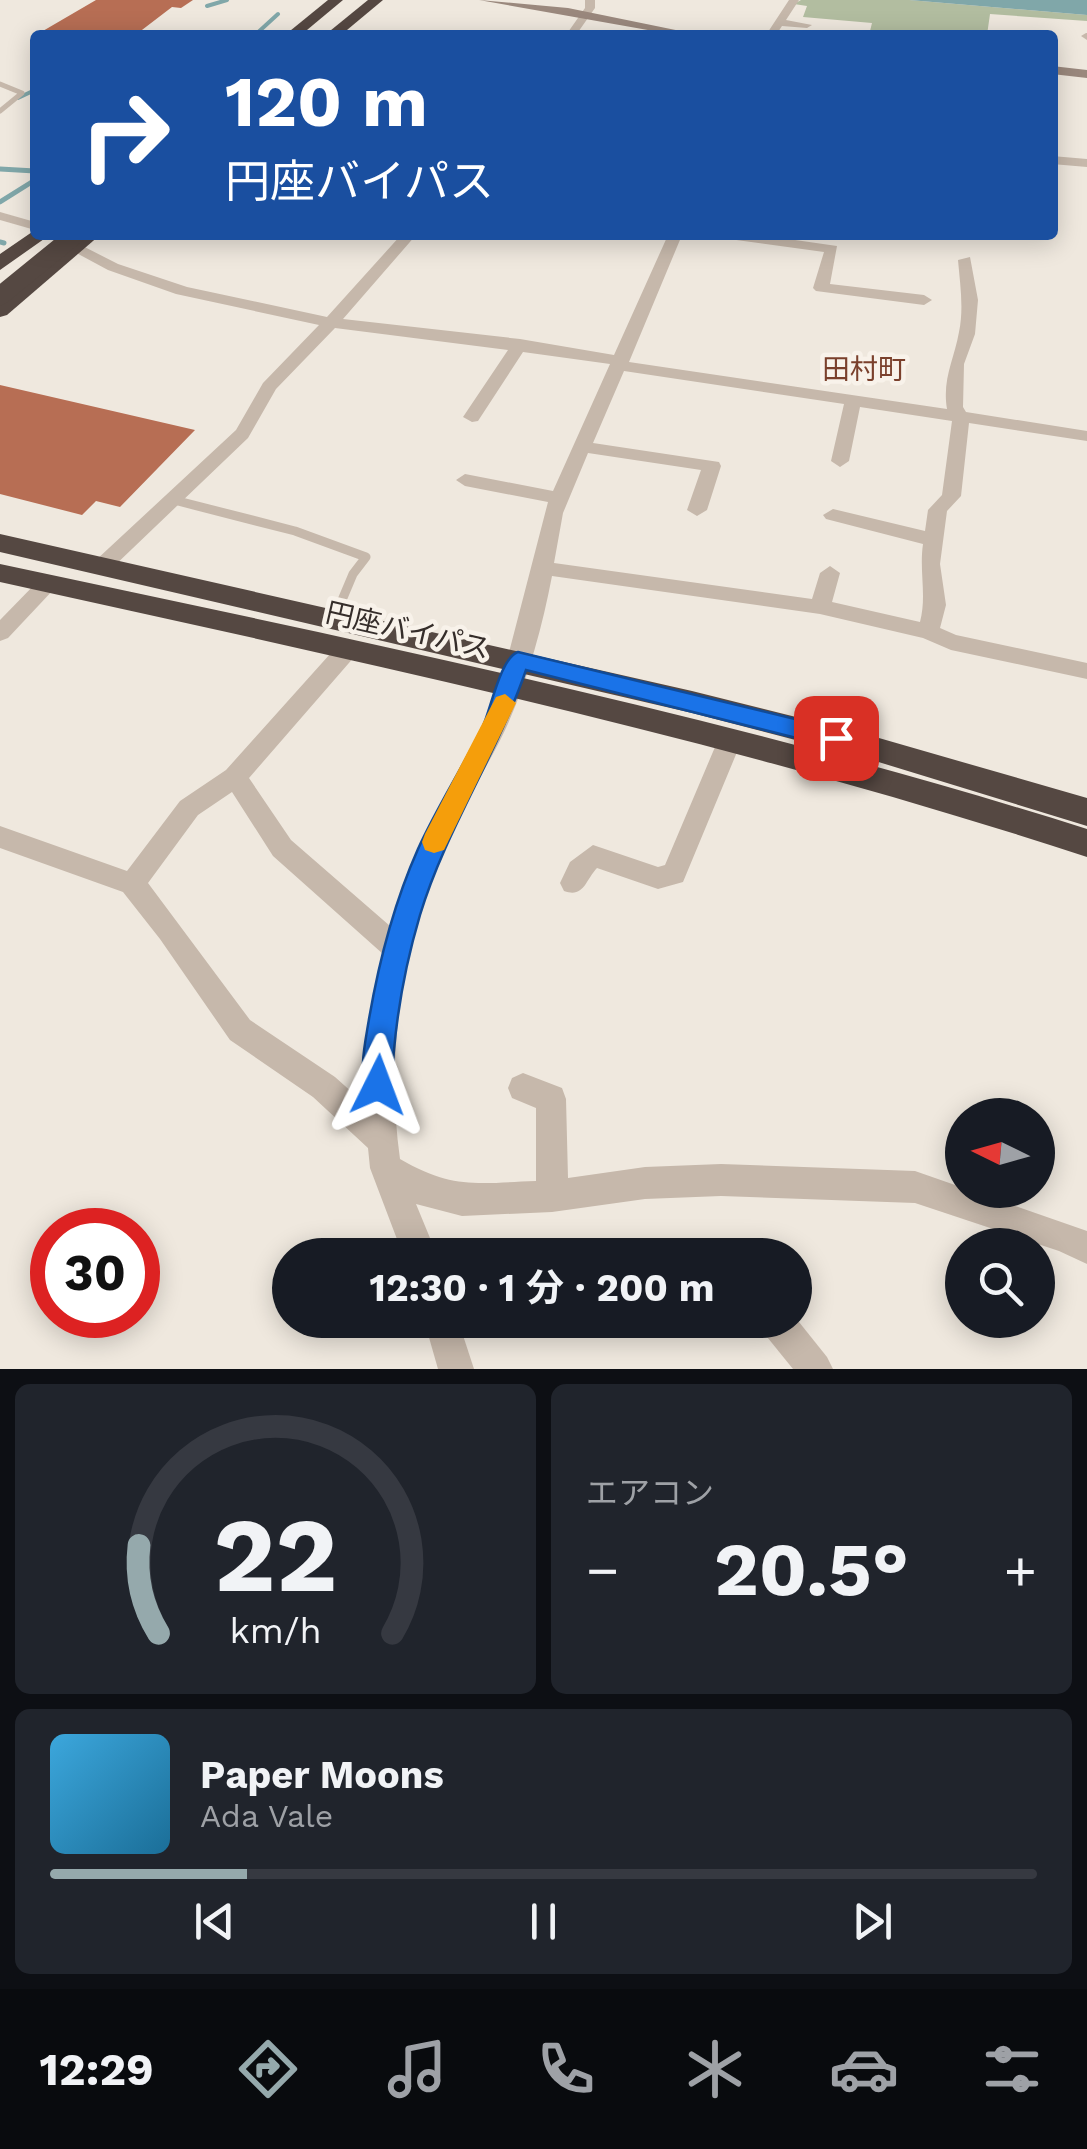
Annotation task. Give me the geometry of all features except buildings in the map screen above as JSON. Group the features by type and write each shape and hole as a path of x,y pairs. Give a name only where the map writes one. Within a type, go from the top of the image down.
{"highway":[{"path":"298,30 336,0"},
{"path":"308,30 345,0"},
{"path":"326,30 364,0"},
{"path":"338,30 376,0"},
{"path":"0,264 31,240"},
{"path":"0,275 44,240"},
{"path":"0,296 74,242"},
{"path":"0,310 74,242"},
{"name":"円座バイパス","path":"0,543 334,618 730,740 864,775 1087,844"},
{"name":"円座バイパス","path":"0,574 346,650 515,673 872,748 1087,812"}],"main road":[{"path":"484,0 668,30"},
{"path":"1058,71 1087,74"}],"street":[{"path":"575,30 590,0"},
{"path":"773,30 794,0"},
{"path":"777,22 805,29 814,12"},
{"path":"1058,160 1087,162"},
{"path":"0,216 30,225"},
{"path":"102,566 246,430 274,380 339,317 406,240"},
{"path":"414,1238 384,1154 378,1054 398,950 431,850 468,773 485,748 515,673 558,498 672,240"},
{"path":"769,240 832,248 821,288 924,300"},
{"path":"74,242 110,266 200,295 330,322 426,337 520,344 1087,436"},
{"path":"928,632 935,605 930,564 938,510 951,496 961,418 954,407 956,364 967,334 970,300 965,260"},
{"path":"472,417 520,344"},
{"path":"840,461 853,401"},
{"path":"581,447 712,466 697,510"},
{"path":"465,480 558,498"},
{"path":"833,516 934,540"},
{"path":"542,568 820,607 928,632 951,642 1087,672"},
{"path":"820,607 830,573"},
{"path":"0,633 47,584"},
{"path":"132,884 190,808 235,777 346,650"},
{"path":"573,883 593,856 658,878 674,874 730,740"},
{"path":"235,777 282,848 398,950"},
{"path":"0,838 132,884 170,930 240,1030 324,1087 384,1154 428,1193 462,1200 721,1180 915,1187 1065,1237 1087,1248"},
{"path":"523,1088 550,1099 552,1196"},
{"path":"447,1338 456,1369"},
{"path":"790,1338 815,1369"}],"lane":[{"path":"0,84 22,93 0,111"},
{"path":"174,500 295,530 366,556 353,574 334,618"}],"green space":[{"path":"801,0 909,0 1087,15 1087,21 990,14 988,30 870,30 872,23 803,17 807,6 794,4"}],"water":[{"path":"909,0 1087,0 1087,15"}],"waterway":[{"path":"207,6 227,0"},
{"path":"260,30 278,14"},
{"path":"18,98 30,92"},
{"path":"0,169 30,171"},
{"path":"0,202 30,183"},
{"path":"0,242 4,243"}],"slow traffic":[{"path":"434,842 505,703"}],"district":[{"name":"田村町","path":"864,369"}],"route":[{"path":"378,1085 378,1054 389,986 406,916 431,850 512,687 518,660 836,738"}]}
